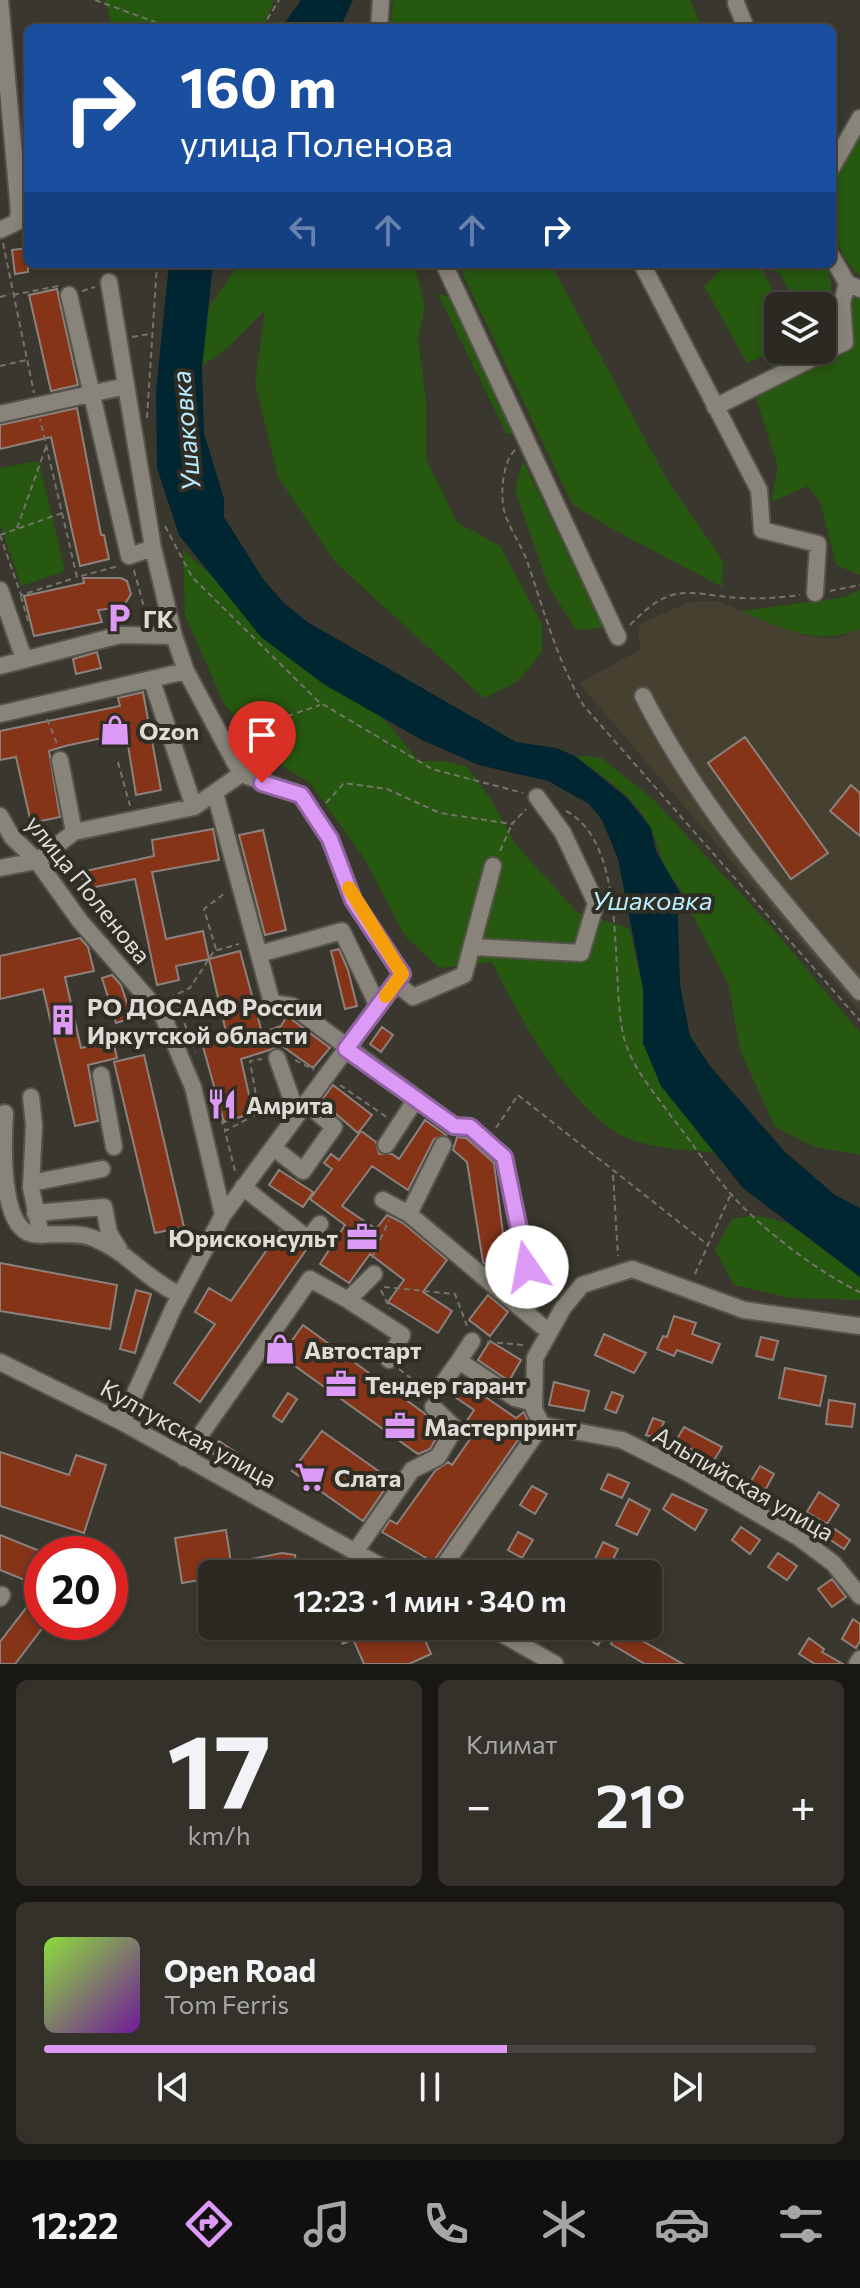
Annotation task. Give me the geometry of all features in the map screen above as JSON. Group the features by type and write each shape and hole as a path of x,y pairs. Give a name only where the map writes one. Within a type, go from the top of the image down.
{"street":[{"path":"0,0 19,211 17,222 0,230"},
{"path":"379,24 381,0"},
{"path":"736,3 744,24"},
{"path":"836,160 860,118"},
{"path":"715,407 845,342 842,303 854,286 836,262"},
{"path":"446,268 618,637"},
{"path":"644,268 759,490 762,530 818,544 815,593"},
{"path":"109,282 153,548 174,636 186,671 241,774 301,795 330,839 353,900 399,979 413,997 464,975 493,866"},
{"path":"69,295 131,559 153,548"},
{"path":"0,414 126,386"},
{"path":"0,590 24,659"},
{"path":"0,666 120,635 174,636"},
{"path":"0,714 186,671"},
{"path":"152,681 194,807"},
{"path":"643,696 668,745 735,845 860,992"},
{"path":"60,760 74,832"},
{"path":"0,868 37,861 74,832 194,807 241,774"},
{"path":"215,793 272,1003 292,1006 346,1049 454,1126 470,1127 504,1157 527,1267"},
{"path":"472,947 581,953 596,903 563,833 537,797"},
{"name":"улица Поленова","path":"0,816 12,837 37,861 80,921 163,1016 193,1087 223,1215"},
{"path":"257,947 342,931 378,1006"},
{"path":"122,1422 180,1295 223,1215 399,979"},
{"path":"274,1148 303,1171 334,1127 302,1109 277,1058"},
{"path":"101,1075 114,1147"},
{"path":"31,1097 34,1125 31,1183 41,1235"},
{"path":"386,1145 416,1099"},
{"path":"5,1113 2,1202 16,1229 41,1235 88,1236 119,1249"},
{"path":"409,1214 443,1145"},
{"path":"31,1183 102,1169"},
{"path":"243,1187 308,1239 320,1224"},
{"path":"383,1200 409,1214 546,1339"},
{"path":"35,1213 104,1207 109,1233 119,1249 152,1282 180,1295"},
{"path":"448,1560 542,1425 534,1403 535,1358 582,1285 626,1271 744,1310 860,1326"},
{"path":"184,1458 310,1279 402,1335 389,1360"},
{"path":"348,1300 376,1280"},
{"path":"438,1390 472,1341"},
{"path":"459,1361 515,1398 534,1403"},
{"name":"Култукская улица","path":"0,1362 122,1422 370,1560"},
{"path":"355,1552 412,1470 438,1457 455,1428 433,1407"},
{"name":"Альпийская улица","path":"542,1425 622,1440 688,1473 798,1537 833,1563 860,1596"},
{"path":"513,1640 555,1664"}],"path":[{"path":"95,0 160,24"},
{"path":"264,24 279,0"},
{"path":"0,230 37,406"},
{"path":"147,422 157,268"},
{"path":"0,297 67,284 69,295 109,282"},
{"path":"118,339 151,334"},
{"path":"0,366 27,359"},
{"path":"40,419 77,577"},
{"path":"527,438 510,455 503,508 525,557 568,680 584,706 860,1021"},
{"path":"16,529 46,445"},
{"path":"62,513 0,535 21,595 131,559 149,626"},
{"path":"163,522 192,577 323,705 432,769 537,797 512,824 493,866"},
{"path":"618,637 660,599 696,590 769,599 860,585"},
{"path":"241,774 276,720 323,705"},
{"path":"118,762 130,805"},
{"path":"314,815 344,783 387,789 440,813 512,824"},
{"path":"562,810 575,816 591,835 614,897 618,981 625,1039 641,1076 731,1195 780,1238 860,1292"},
{"path":"217,950 204,909 222,896 238,877"},
{"path":"217,950 257,947"},
{"path":"153,1005 190,988 217,950"},
{"path":"243,1187 232,1165 225,1131 259,1113 250,1061 287,1056 326,1076 399,1126"},
{"path":"487,1142 518,1095 708,1245"},
{"path":"613,1172 626,1271"},
{"path":"688,1290 731,1195"},
{"path":"376,1280 455,1294 472,1341 546,1339"},
{"path":"389,1360 418,1386 438,1390"}],"shaded area":[{"path":"717,601 806,636 837,639 860,629 860,1012 579,683 640,650 638,625 689,602"}],"green space":[{"path":"105,0 274,0 265,24 112,24"},
{"path":"393,0 690,0 700,24 670,24 390,24"},
{"path":"860,128 860,276 842,253 836,239 836,166"},
{"path":"236,268 415,268 425,306 418,337 426,401 426,459 457,522 500,546 542,624 542,652 517,682 484,698 335,562 278,477 255,383 265,310 228,347 202,367 209,307"},
{"path":"460,268 553,268 666,478 723,561 722,587 626,537 572,504"},
{"path":"722,268 762,268 773,292 764,292 764,359 762,357 747,363 704,286"},
{"path":"762,268 829,268 832,292 789,292 780,273"},
{"path":"848,292 860,299 860,575 836,565 820,502 808,486 771,502 778,467 755,394 814,364 836,364 836,353 848,347"},
{"path":"438,294 448,296 515,434 506,433"},
{"path":"523,460 603,628 576,630 548,585 515,490"},
{"path":"39,461 65,571 21,586 0,524 0,468"},
{"path":"183,550 217,580 261,637 325,685 382,717 419,761 442,761 466,766 490,798 516,845 578,913 629,928 643,988 643,1043 698,1133 715,1153 650,1145 609,1128 569,1088 550,1062 516,1009 492,962 439,968 405,936 364,858 310,783 270,758 224,704 185,615"},
{"path":"860,589 860,629 843,634 813,636 799,633 740,611 846,597"},
{"path":"575,756 600,757 654,800 775,931 860,1033 860,1155 815,1147 775,1127 740,1050 729,986 677,884 667,871 651,829 628,797"},
{"path":"755,1215 788,1223 860,1277 860,1300 789,1298 734,1285 715,1250 732,1219"}],"water":[{"path":"301,0 353,0 342,24 284,24"},
{"name":"Ушаковка","path":"169,268 213,268 202,367 204,433 224,499 224,517 263,579 285,604 309,623 516,742 556,748 575,756 627,798 651,828 656,851 682,896 678,916 680,985 690,1036 710,1066 785,1152 835,1195 860,1208 860,1277 743,1188 661,1086 643,1043 643,988 618,859 602,820 589,804 548,781 479,765 422,740 325,685 261,637 179,535 157,468 156,391"}],"building":[{"path":"24,248 24,268 28,268 28,272 15,274 12,250"},
{"path":"57,289 78,385 51,391 29,295"},
{"path":"77,408 101,535 104,535 109,559 80,566 51,437 0,449 0,425"},
{"path":"83,578 121,578 127,581 131,594 123,607 98,610 102,622 34,636 24,596 84,583"},
{"path":"97,652 101,668 76,674 73,659"},
{"path":"143,692 161,790 136,795 126,733 65,746 49,751 60,817 31,823 16,757 0,760 0,731 120,706 118,698"},
{"path":"745,737 828,853 791,879 708,763"},
{"path":"851,785 860,793 860,836 830,811"},
{"path":"213,829 219,860 152,872 166,939 203,931 209,959 176,966 179,980 157,985 135,879 85,889 81,872 154,856 152,840"},
{"path":"263,830 286,930 265,935 239,835"},
{"name":"РО ДОСААФ России Иркутской области","path":"80,938 88,947 94,971 65,977 81,1048 113,1040 117,1058 88,1065 98,1121 75,1126 43,989 0,999 0,956"},
{"path":"339,949 357,1006 345,1009 331,951"},
{"path":"240,951 262,1033 281,1026 287,1016 330,1048 313,1068 282,1046 241,1059 253,1113 224,1122 202,1043 227,1036 209,959"},
{"path":"112,975 121,985 132,1018 116,1023 102,978"},
{"path":"382,1027 393,1035 381,1052 370,1044"},
{"path":"144,1055 184,1227 155,1233 114,1062"},
{"path":"333,1085 372,1115 358,1133 321,1101"},
{"path":"425,1120 446,1135 434,1139 408,1190 372,1166 342,1206 376,1229 387,1215 403,1223 447,1260 423,1292 452,1311 438,1333 388,1302 404,1280 370,1254 349,1283 320,1264 345,1225 310,1199 332,1169 324,1163 331,1154 339,1160 361,1131 376,1142 379,1154 392,1154 399,1159"},
{"path":"457,1137 466,1138 494,1163 507,1265 490,1268 483,1262 467,1162 453,1150"},
{"path":"279,1170 313,1192 303,1207 269,1185"},
{"path":"280,1231 306,1250 200,1402 174,1383 215,1324 195,1312 209,1288 231,1301"},
{"path":"0,1263 117,1285 110,1329 0,1311"},
{"path":"136,1290 151,1294 135,1353 120,1349"},
{"path":"488,1295 508,1312 490,1336 469,1320"},
{"path":"674,1316 696,1323 692,1334 720,1344 712,1363 677,1350 674,1356 657,1349 663,1336 667,1337"},
{"path":"303,1325 424,1413 441,1429 430,1449 418,1454 281,1356"},
{"path":"604,1334 646,1353 634,1373 595,1355"},
{"path":"761,1337 778,1341 773,1360 756,1356"},
{"path":"490,1341 521,1360 509,1381 478,1360"},
{"path":"785,1368 826,1376 820,1406 779,1398"},
{"path":"554,1382 589,1391 584,1411 549,1405"},
{"path":"465,1383 516,1418 524,1412 529,1424 434,1560 430,1560 382,1532 390,1520 397,1524 435,1471 448,1462 452,1465 477,1429 466,1422 474,1410 455,1397"},
{"path":"612,1392 623,1396 616,1413 605,1409"},
{"path":"288,1393 297,1399 282,1422 273,1416"},
{"path":"829,1400 855,1404 852,1427 826,1424"},
{"path":"653,1418 664,1422 657,1438 646,1435"},
{"path":"684,1427 722,1447 713,1462 691,1449 688,1455 673,1446"},
{"path":"322,1431 391,1480 363,1521 292,1471"},
{"path":"219,1441 237,1453 230,1465 212,1453"},
{"path":"0,1452 69,1475 76,1455 106,1465 84,1533 0,1506"},
{"path":"760,1466 774,1474 763,1494 748,1486"},
{"path":"608,1474 629,1483 622,1498 601,1489"},
{"path":"532,1486 547,1494 535,1514 520,1505"},
{"path":"819,1492 839,1505 827,1524 807,1512"},
{"path":"672,1494 707,1510 695,1530 663,1509"},
{"path":"629,1499 650,1510 637,1535 616,1525"},
{"path":"741,1527 760,1540 750,1554 732,1540"},
{"path":"835,1529 850,1540 844,1549 829,1539"},
{"path":"226,1530 231,1560 198,1560 198,1580 182,1583 175,1538"},
{"path":"518,1532 533,1540 522,1558 508,1550"},
{"path":"0,1535 24,1545 24,1580 0,1570"},
{"path":"603,1542 618,1549 613,1560 595,1560"},
{"path":"282,1553 295,1555 296,1560 246,1560"},
{"path":"778,1553 797,1566 787,1580 768,1567"},
{"path":"832,1579 846,1597 832,1607 818,1589"},
{"path":"24,1611 24,1640 33,1640 15,1664 0,1664 0,1642"},
{"path":"853,1619 860,1624 860,1641 856,1648 842,1639"},
{"path":"809,1638 824,1649 822,1652 843,1664 815,1664 799,1654"},
{"path":"353,1640 425,1640 431,1654 409,1664 364,1664"},
{"path":"613,1640 641,1640 683,1664 645,1664 611,1644"}],"slow traffic":[{"path":"349,888 353,900 402,974 386,996"}],"place":[{"name":"ГК","path":"119,618"},
{"name":"Ozon","path":"115,730"},
{"name":"РО ДОСААФ России Иркутской области","path":"63,1020"},
{"name":"Амрита","path":"222,1104"},
{"name":"Юрисконсульт","path":"362,1237"},
{"name":"Автостарт","path":"280,1349"},
{"name":"Тендер гарант","path":"341,1384"},
{"name":"Мастерпринт","path":"400,1426"},
{"name":"Слата","path":"310,1477"}],"route":[{"path":"262,783 301,795 330,839 353,900 402,974 346,1049 454,1126 470,1127 504,1157 527,1267"}]}
